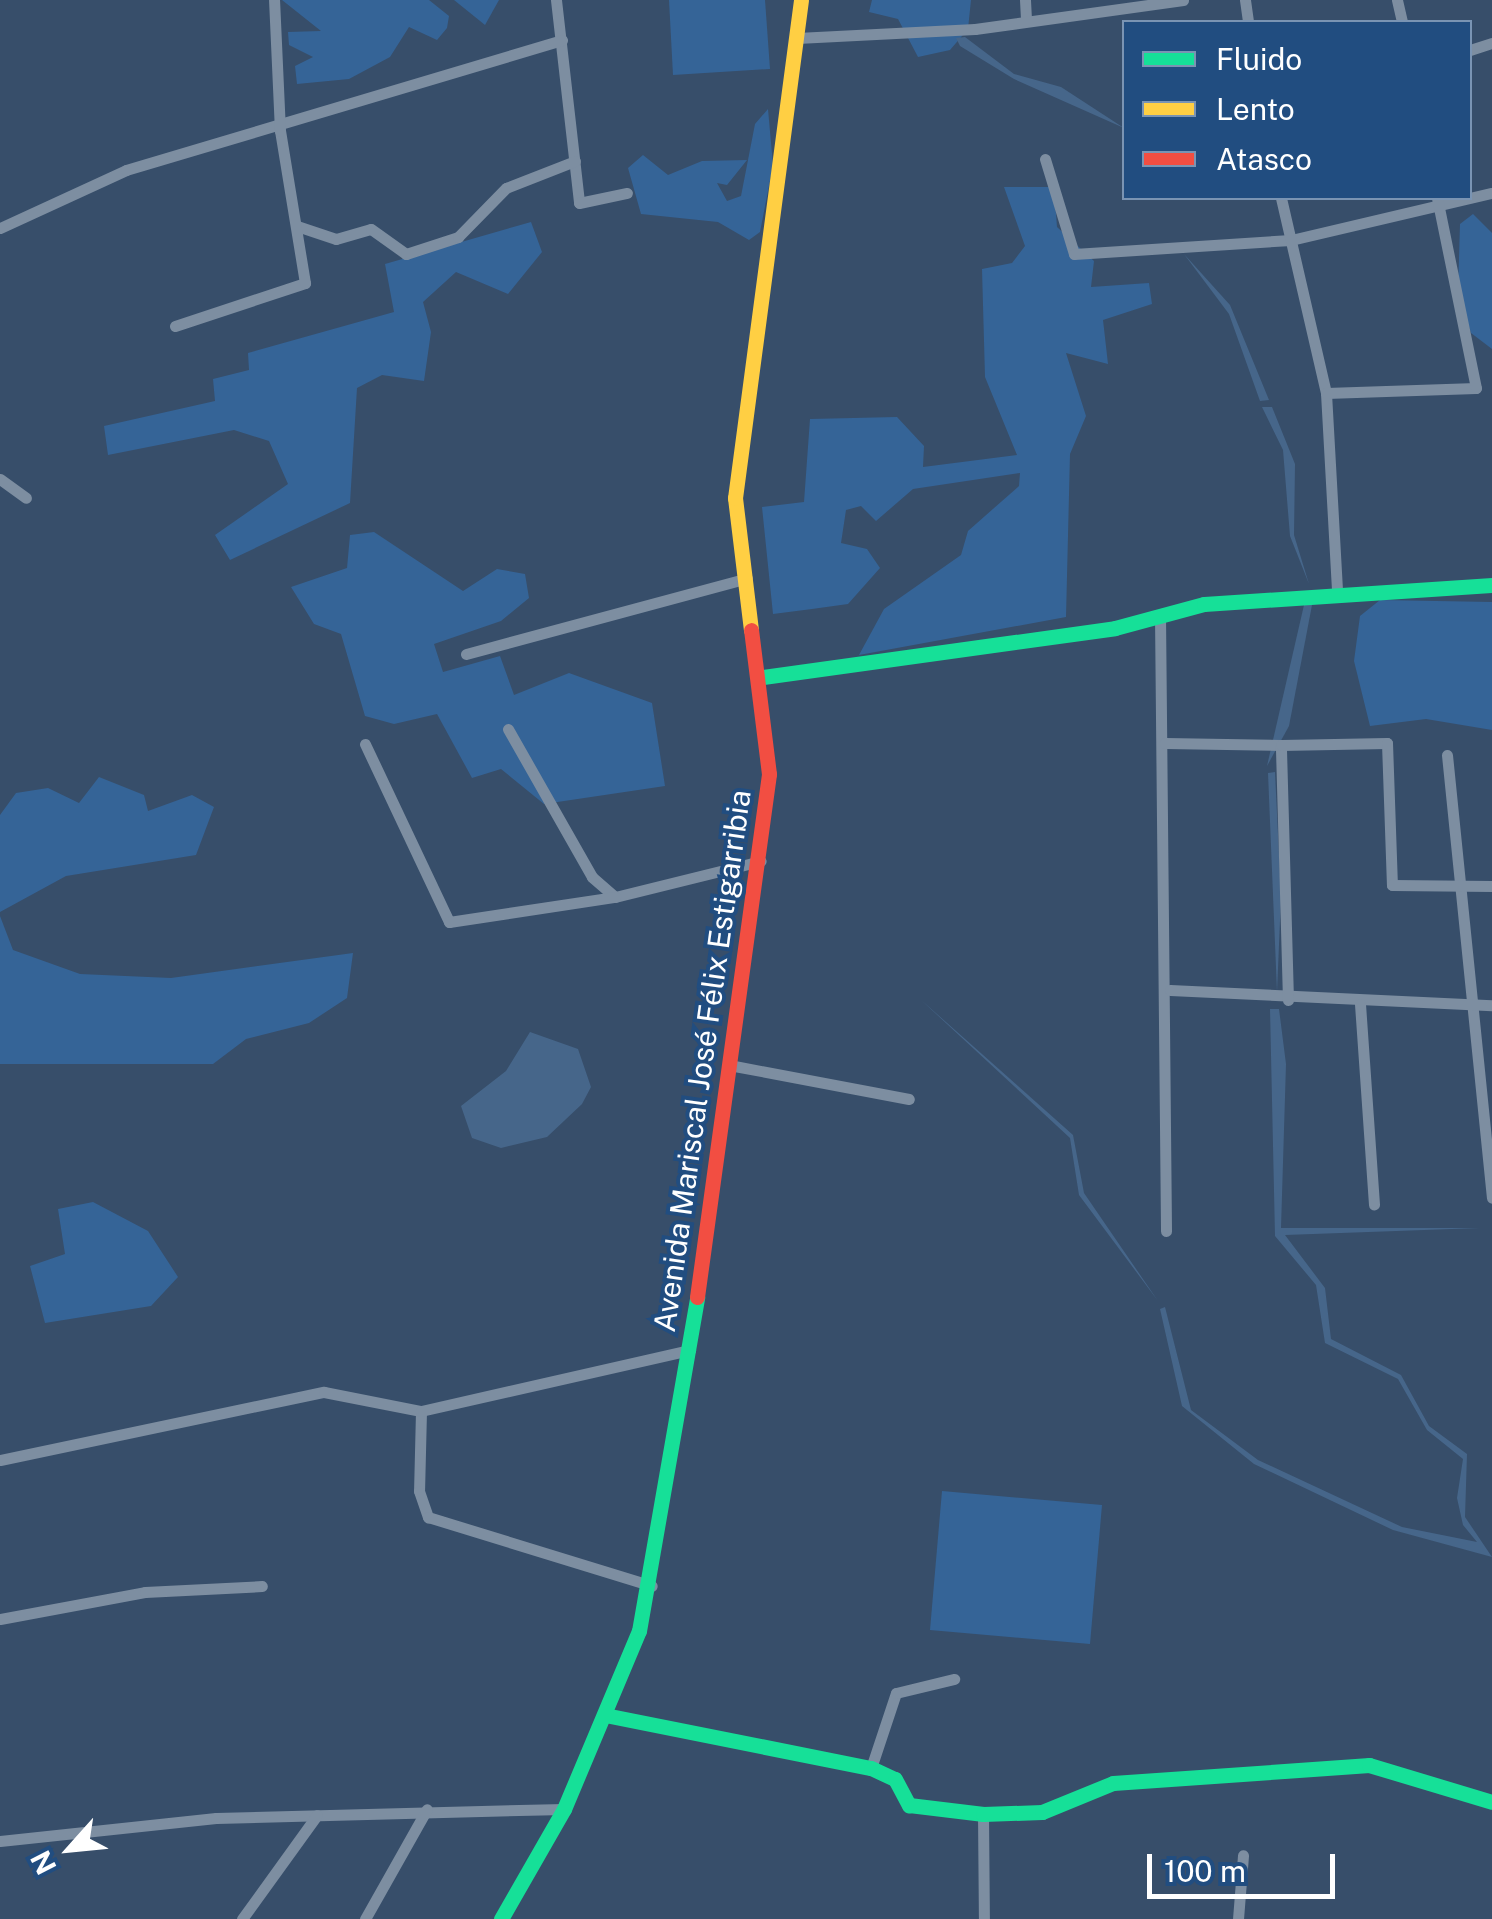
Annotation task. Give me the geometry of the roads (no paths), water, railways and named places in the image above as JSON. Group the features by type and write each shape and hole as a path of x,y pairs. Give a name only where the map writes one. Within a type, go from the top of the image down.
{"main road":[{"name":"Avenida Mariscal José Félix Estigarribia","path":"501,1919 564,1809 652,1586 690,1350 760,861 763,677 747,578 737,469 801,0"},
{"path":"763,677 1291,594 1492,585"},
{"path":"604,1715 871,1768 895,1779 909,1806 984,1814 1042,1812 1113,1783 1369,1765 1492,1802"}],"street":[{"path":"176,326 305,283 280,131 274,0"},
{"path":"556,0 578,202 627,194"},
{"path":"1025,0 1026,17"},
{"path":"796,38 975,29 1026,17 1183,0"},
{"path":"0,228 126,170 280,131 562,40"},
{"path":"1045,159 1070,253 1178,252 1291,240 1438,203 1476,388 1326,392"},
{"path":"297,226 336,239 372,229 406,254 458,237 506,188 575,161"},
{"path":"1281,200 1326,392 1338,590"},
{"path":"0,479 26,498"},
{"path":"466,654 747,578"},
{"path":"1160,615 1170,990 1166,1231"},
{"path":"508,729 592,877 615,898"},
{"path":"1165,742 1387,743 1389,879 1459,887 1492,886"},
{"path":"365,744 449,922 615,898 760,861"},
{"path":"1271,745 1278,1000"},
{"path":"1447,755 1469,1005 1492,1198"},
{"path":"1170,990 1360,1004 1492,1005"},
{"path":"1360,1004 1374,1205"},
{"path":"729,1065 908,1099"},
{"path":"0,1460 324,1392 421,1411 690,1350"},
{"path":"421,1411 419,1491 428,1517 652,1586"},
{"path":"0,1618 145,1592 262,1586"},
{"path":"871,1768 896,1693 954,1679"},
{"path":"0,1841 427,1809 564,1809"},
{"path":"365,1919 427,1809"},
{"path":"984,1814 984,1919"},
{"path":"242,1919 316,1816"},
{"path":"1238,1919 1242,1855"}]}
